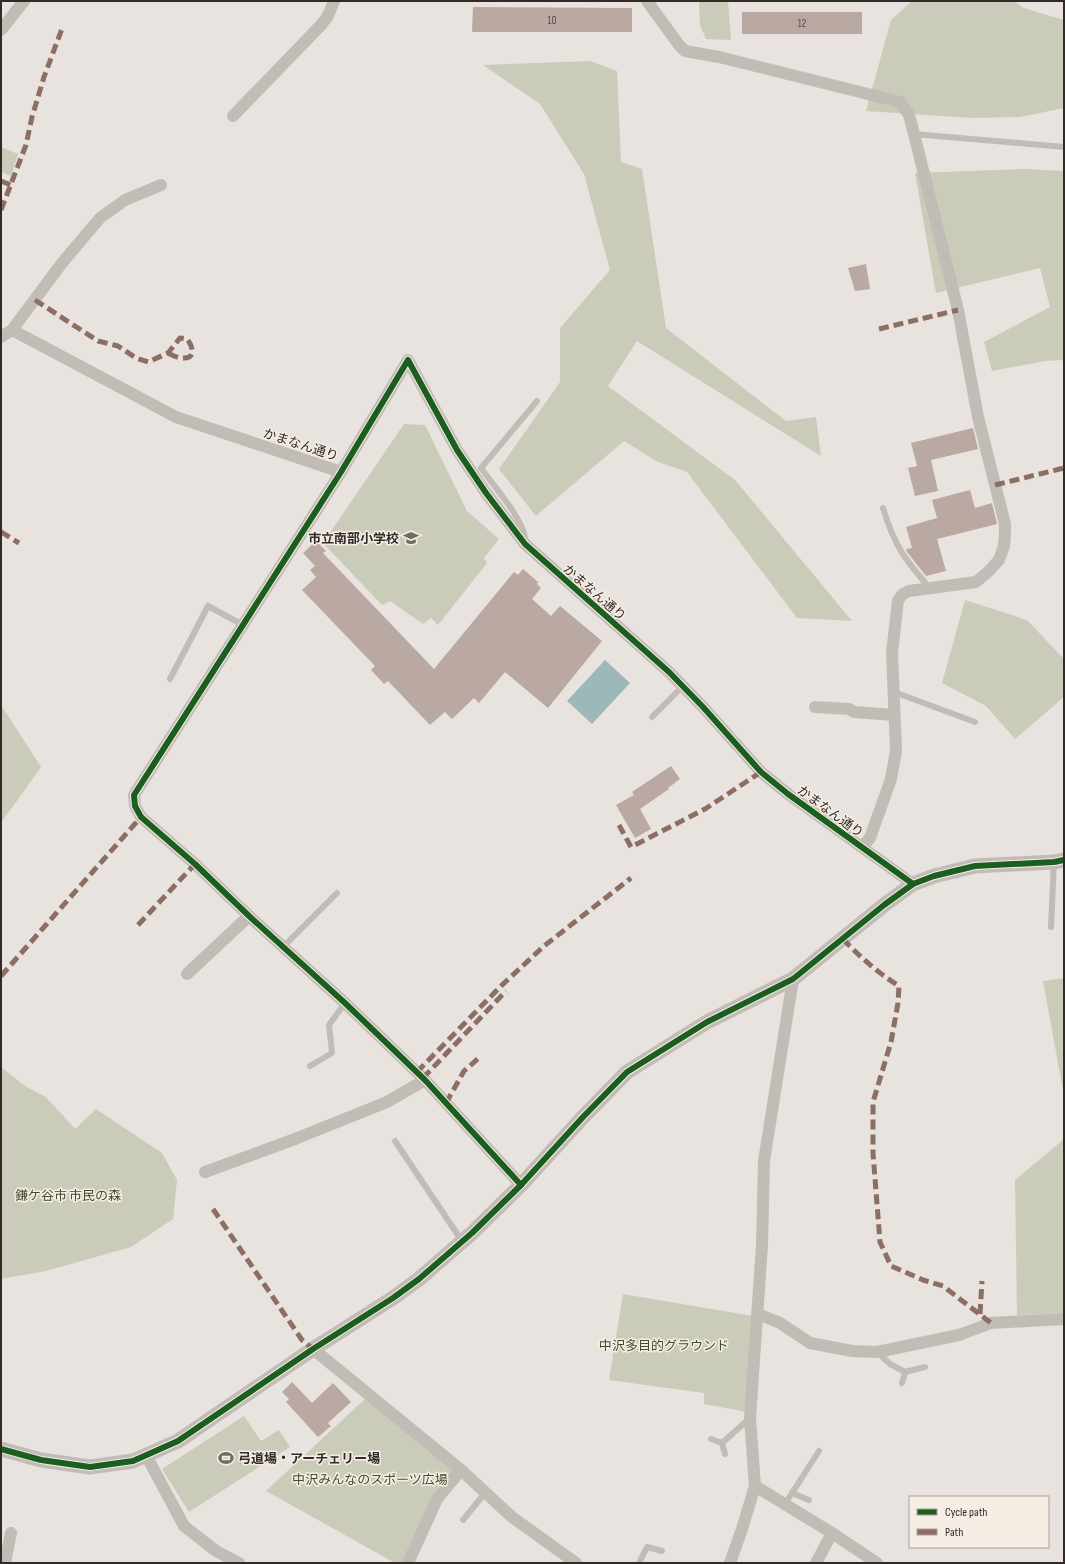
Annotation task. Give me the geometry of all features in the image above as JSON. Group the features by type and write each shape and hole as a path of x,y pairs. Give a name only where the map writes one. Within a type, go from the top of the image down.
{"street":[{"path":"1,30 24,1"},
{"path":"233,116 321,25 328,16 334,1"},
{"path":"647,1 685,51 734,61 900,102 909,115 914,134 958,310 978,417 1004,524 1005,534 1004,546 999,560 976,582 909,591 903,594 898,600 892,653 896,751 891,779 870,838 862,847"},
{"path":"1,337 12,330 62,263 100,218 125,200 160,185"},
{"name":"かまなん通り","path":"12,330 176,417 341,472 408,360 457,450 486,494 525,544 598,610 633,639 683,686 730,736 761,772 788,794 913,884"},
{"path":"341,472 134,795 135,806 141,817 195,864 249,916 345,1003 425,1080 521,1185"},
{"path":"815,707 849,709 854,712 894,715"},
{"path":"1,1449 41,1460 90,1467 133,1461 178,1441 313,1349 393,1298 462,1241 521,1185 582,1117 627,1072 707,1022 793,979 884,905 913,884 934,876 975,866 1059,861"},
{"path":"187,974 249,916"},
{"path":"730,1563 755,1486 750,1418 762,1245 764,1161 793,979"},
{"path":"205,1172 295,1140 380,1104 425,1080"},
{"path":"758,1314 780,1323 810,1343 852,1351 878,1352 959,1335 991,1323 1064,1319"},
{"path":"313,1349 461,1470 512,1517 576,1563"},
{"path":"147,1456 184,1526 216,1551 239,1563"},
{"path":"408,1563 437,1499 461,1470"},
{"path":"755,1486 832,1533 877,1563"},
{"path":"5,1563 4,1549 11,1533"},
{"path":"816,1563 832,1533"}],"lane":[{"path":"914,134 1064,147"},
{"path":"525,544 525,533 515,515 481,468 537,401"},
{"path":"883,508 889,528 898,547 911,567 930,588"},
{"path":"170,679 208,606 243,625"},
{"path":"652,717 683,686"},
{"path":"894,692 975,722"},
{"path":"1051,927 1059,861"},
{"path":"283,947 337,893"},
{"path":"310,1066 332,1053 329,1025 345,1003"},
{"path":"395,1141 462,1241"},
{"path":"878,1352 890,1364 905,1372 925,1367"},
{"path":"902,1383 905,1372"},
{"path":"722,1443 750,1418"},
{"path":"711,1439 722,1443"},
{"path":"722,1443 726,1454"},
{"path":"785,1504 819,1451"},
{"path":"463,1520 485,1493"},
{"path":"792,1493 809,1500"},
{"path":"639,1563 647,1547 662,1551"}],"green space":[{"path":"699,1 728,1 731,40 706,39 700,25"},
{"path":"912,1 1014,1 1024,8 1064,20 1064,108 1020,117 972,118 866,111 891,20"},
{"path":"590,61 617,71 621,162 642,169 666,328 786,421 816,417 821,456 637,341 608,386 735,480 852,621 797,618 687,472 658,462 624,441 536,516 499,469 560,382 560,328 610,270 584,174 540,104 483,65"},
{"path":"1,147 18,154 11,176 1,172"},
{"path":"1024,169 1063,171 1064,173 1064,360 1045,361 992,371 984,342 1050,307 1040,268 936,293 915,173"},
{"path":"404,424 425,425 467,511 499,539 484,558 487,563 438,625 431,618 423,624 390,601 382,605 323,543"},
{"path":"965,600 1027,620 1064,659 1064,697 1015,739 986,706 942,683"},
{"path":"1,705 41,767 1,823"},
{"path":"1064,978 1064,1096 1043,981"},
{"name":"鎌ケ谷市 市民の森","path":"1,1067 25,1086 46,1097 75,1129 96,1109 162,1153 177,1180 173,1219 131,1247 46,1271 1,1279"},
{"path":"1064,1139 1064,1313 1017,1315 1015,1180"},
{"name":"中沢多目的グラウンド","path":"623,1294 753,1316 747,1412 704,1404 704,1393 609,1380"},
{"name":"中沢みんなのスポーツ広場","path":"367,1397 455,1469 402,1563 395,1563 266,1491"},
{"name":"弓道場・アーチェリー場","path":"244,1416 261,1441 279,1430 290,1447 189,1512 162,1469"}],"water":[{"path":"605,660 630,683 592,724 567,701"}],"building":[{"path":"473,7 632,8 632,32 472,32"},
{"path":"742,12 862,12 862,34 742,34"},
{"path":"866,264 870,289 855,291 848,268"},
{"path":"973,428 978,449 931,460 938,491 915,496 908,468 917,466 911,443"},
{"path":"970,490 975,508 992,503 997,524 937,539 946,571 926,576 907,552 906,549 912,548 906,527 937,518 932,500"},
{"path":"316,541 326,551 323,553 434,669 514,572 518,575 523,569 538,582 537,584 541,588 532,599 551,616 560,606 602,641 548,708 505,672 479,703 474,698 452,719 445,712 430,725 388,681 384,684 371,670 375,666 302,590 316,577 310,570 315,566 303,553"},
{"path":"671,766 680,779 668,788 669,789 640,809 651,829 635,838 616,805 634,795 632,792"},
{"path":"292,1382 312,1403 333,1383 351,1402 328,1423 331,1426 318,1437 286,1402 289,1399 282,1392"}],"marked path":[{"path":"1,210 26,145 32,117 44,77 63,26"},
{"path":"1,181 11,185"},
{"path":"35,300 98,341 118,346 136,358 148,362 168,353 180,338 187,339 192,351 191,356 184,358 168,353"},
{"path":"879,329 958,310"},
{"path":"995,485 1064,468"},
{"path":"1,532 19,543"},
{"path":"619,825 631,847 705,809 761,772"},
{"path":"1,976 141,817"},
{"path":"138,925 195,864"},
{"path":"417,1072 501,986 544,946 631,878"},
{"path":"843,939 884,976 899,986 898,1003 891,1042 873,1102 873,1153 880,1242 891,1266 923,1280 943,1286 991,1323"},
{"path":"423,1078 506,991"},
{"path":"446,1103 464,1071 481,1056"},
{"path":"213,1209 302,1340 313,1349"},
{"path":"980,1314 982,1281"}],"cycle path":[{"path":"521,1185 425,1080 345,1003 249,916 195,864 141,817 135,806 134,795 341,472 408,360 457,450 486,493 525,544 669,672 703,707 761,772 788,794 913,884"},
{"path":"1,1449 41,1460 90,1467 133,1461 178,1441 313,1349 393,1298 419,1279 472,1233 521,1185 583,1117 627,1072 707,1022 793,979 884,905 913,884 934,876 975,866 1054,862 1064,860"}],"place":[{"name":"市立南部小学校","path":"411,538"},
{"name":"弓道場・アーチェリー場","path":"226,1458"}]}
